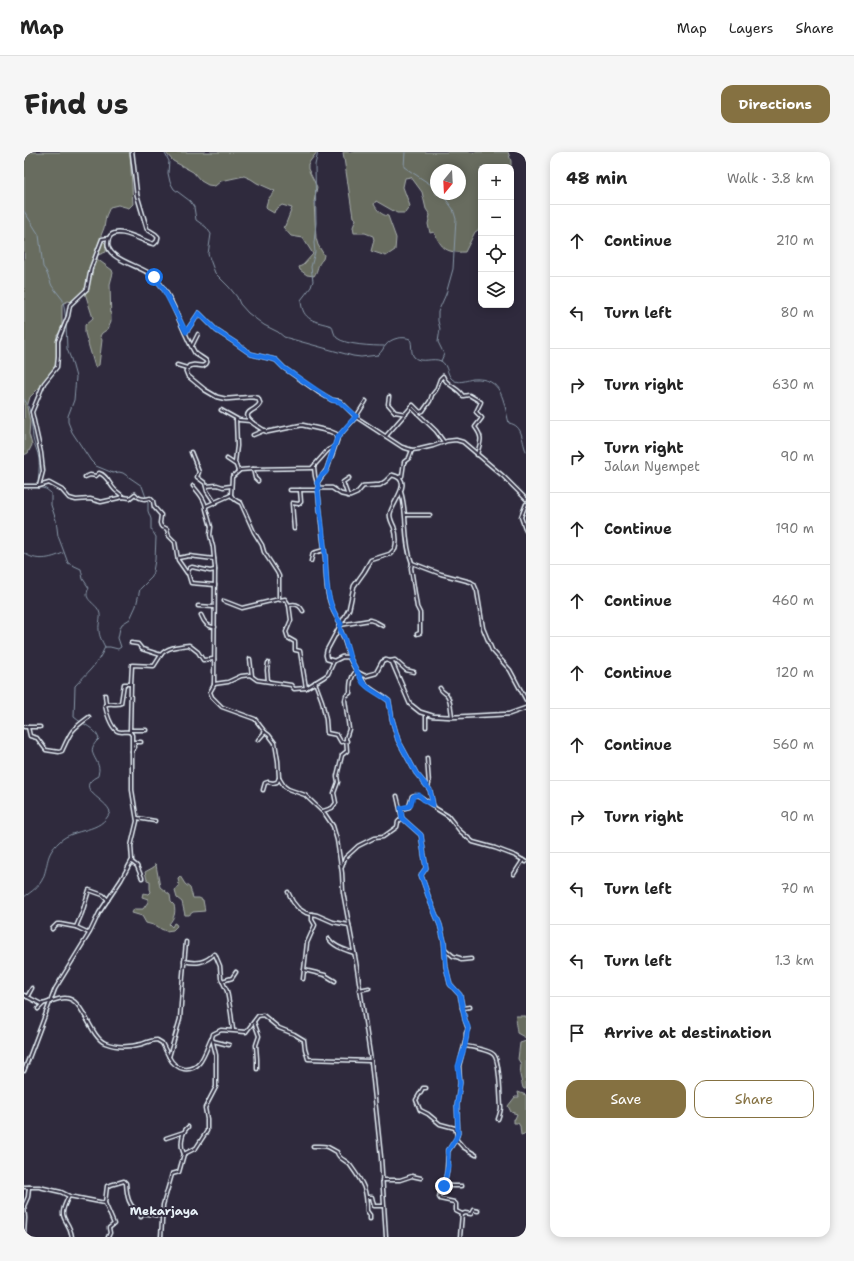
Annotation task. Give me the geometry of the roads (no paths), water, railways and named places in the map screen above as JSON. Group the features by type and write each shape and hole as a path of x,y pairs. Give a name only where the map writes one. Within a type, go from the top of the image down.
{"street":[{"path":"39,486 43,471 41,453 32,412 44,383 57,367 58,341 68,316 70,305 87,289 91,268 102,239 109,238 111,235 120,233 155,244 158,237 147,229 137,195 132,152"},
{"path":"109,238 108,244 113,255 144,269 154,277 163,288 192,346 198,356 206,360 206,364 201,366 190,365 187,368 177,365"},
{"path":"186,332 199,313 217,331 251,354 276,360 284,368 327,397 340,402 356,416 402,447 412,450 428,448 454,440 461,441 503,476 526,499"},
{"path":"192,346 198,334"},
{"path":"187,368 186,373 188,376 205,390 218,397 226,399 258,398 260,405 250,411 247,414 247,417 250,421 264,430 270,432 302,425 334,433 337,438"},
{"path":"411,407 414,405 420,412 423,411 436,390 442,376 449,385 460,391 463,396 469,395 480,400 481,403 476,412 482,419 475,428 480,433 481,442 477,455"},
{"path":"389,397 388,404 393,410 406,414"},
{"path":"317,483 321,476 326,472 337,438 356,416 366,401"},
{"path":"386,436 411,407"},
{"path":"411,407 436,431 444,442"},
{"path":"221,410 236,419 250,421"},
{"path":"236,419 236,465 238,472"},
{"path":"252,435 264,430"},
{"path":"334,447 328,450 314,467 314,476 318,489 326,585 331,607 345,638 350,658 363,683 389,701 398,740 416,773 428,786 433,805"},
{"path":"398,477 401,477 404,462 409,458 412,450"},
{"path":"191,452 199,472 197,477 200,481 205,483 215,503"},
{"path":"227,459 236,465"},
{"path":"279,600 278,572 264,552 241,503 234,501 231,495 232,477 238,472 253,469 314,467"},
{"path":"253,469 255,478 258,481"},
{"path":"85,477 90,475 96,476 101,473 123,497"},
{"path":"290,490 332,488 341,494 348,496 357,493 363,486 384,483 392,475 398,477 402,483 401,492 405,515 406,534 420,614 420,633 417,634"},
{"path":"348,496 343,482 349,478"},
{"path":"24,486 39,486 49,483 60,489 69,498 76,500 90,499 101,502 123,497 130,498 134,494 139,498 150,498 154,507 161,515 161,526 167,529 169,536 175,542 178,558 192,583 215,585"},
{"path":"193,486 201,495 212,527 210,534 215,570 214,684 210,692 212,697 217,703 228,710 255,719 274,743 278,761 279,778 285,787 305,795 323,811 329,818 338,840 343,892 371,1061 386,1237"},
{"path":"206,486 231,486"},
{"path":"294,529 292,503 299,504 301,502 300,490"},
{"path":"334,661 327,659 326,653 349,609 354,586 370,560 390,554 395,549 395,532 390,515 391,510 401,492"},
{"path":"206,506 231,495"},
{"path":"526,504 521,517 526,531"},
{"path":"405,515 430,515"},
{"path":"311,560 313,553 324,550"},
{"path":"178,558 189,556 214,559"},
{"path":"412,563 440,574 474,584 477,591 482,628 492,650 510,670 526,700"},
{"path":"187,573 192,567 210,571 215,570"},
{"path":"224,602 242,608 268,603 271,600 285,599 289,605 291,620 286,632 288,638 295,642 295,650 300,651 306,688"},
{"path":"289,605 294,604 301,606 304,611"},
{"path":"198,606 214,607"},
{"path":"201,615 204,623 208,626 215,627"},
{"path":"340,625 370,620 382,626"},
{"path":"131,643 138,644 142,649 161,656"},
{"path":"24,1071 51,1001 62,978 96,919 132,862 132,846 137,818 132,790 132,735 130,731 132,665 154,666 163,652 189,645 198,652 203,660 214,659"},
{"path":"214,684 233,681 241,676 250,675 257,680 290,684 296,689 306,688 328,674 334,661 342,657 348,656 350,658"},
{"path":"250,658 252,676"},
{"path":"357,672 363,675 373,675 378,671 382,662 386,660 395,660 406,670 414,672"},
{"path":"390,661 393,664 410,704 414,708 426,714 452,718 508,714 526,708"},
{"path":"268,663 268,681"},
{"path":"323,811 332,808 336,803 334,792 339,781 337,776 341,756 346,752 346,736 349,729 345,700 346,696 350,693 352,676 357,672"},
{"path":"315,682 322,701 327,733 337,735 341,742 347,741"},
{"path":"106,704 120,704 124,684 131,684"},
{"path":"440,688 449,700 452,718"},
{"path":"105,694 104,701 106,704 107,715 116,730 119,732 146,730"},
{"path":"426,714 426,728"},
{"path":"28,727 30,736 37,738 45,749 59,752 62,751 71,731 80,723 89,718"},
{"path":"24,727 40,727"},
{"path":"258,740 265,732"},
{"path":"132,752 135,748 134,742 141,742"},
{"path":"427,758 428,786"},
{"path":"262,790 265,783 268,782 273,784 277,782 279,778"},
{"path":"401,808 409,807 412,796 419,795 425,801 448,816 460,831 473,842 495,848 526,862"},
{"path":"397,796 401,808 402,818 421,835 426,868 421,875 440,925 450,984 460,995 462,1008 468,1027 465,1046 458,1066 460,1083 457,1105 456,1137 448,1151 448,1166 439,1198 454,1202 456,1211 462,1214 471,1214 473,1210 478,1211"},
{"path":"137,818 155,822"},
{"path":"342,872 343,862 354,849 374,838 385,836 397,827 398,822 402,818"},
{"path":"514,874 522,860"},
{"path":"132,862 137,866 142,878"},
{"path":"76,927 89,890 103,895 108,900"},
{"path":"288,892 298,909 334,922 349,925"},
{"path":"303,978 307,943 315,925 312,920 312,914"},
{"path":"52,929 58,924 76,927 89,933"},
{"path":"329,939 339,947 354,953"},
{"path":"170,1057 180,1019 186,942"},
{"path":"445,949 453,956 460,958 461,960 471,959"},
{"path":"184,961 201,962 208,960 215,954 218,959 222,981 227,991 233,1031"},
{"path":"304,970 325,975 335,981"},
{"path":"222,981 232,978 236,972"},
{"path":"27,997 32,988"},
{"path":"359,990 369,988"},
{"path":"24,995 39,1004 43,1004"},
{"path":"38,1009 43,1004 51,1001 67,998 73,1000 99,1039 106,1043 124,1046 131,1046 157,1040 162,1043 172,1062 181,1068 193,1068 201,1061 213,1034 221,1030 246,1032 258,1016 263,1015 279,1028 302,1038 305,1041 305,1049 308,1059 371,1061"},
{"path":"462,1008 470,1007"},
{"path":"254,1021 258,1036 256,1045 258,1059 257,1069"},
{"path":"212,1039 228,1045"},
{"path":"184,1154 196,1148 207,1130 205,1108 216,1088 216,1055 212,1039"},
{"path":"465,1046 490,1052 496,1058 500,1087 499,1103 501,1107 498,1119"},
{"path":"426,1088 423,1088 416,1100 420,1110 428,1114 440,1124 455,1128 456,1137 463,1147 476,1155"},
{"path":"161,1237 163,1205 172,1175 173,1173 179,1172 184,1154 182,1149 184,1132 188,1127"},
{"path":"166,1138 184,1132"},
{"path":"313,1146 327,1146 337,1152 338,1156 350,1165 360,1180 367,1197 367,1211 370,1218"},
{"path":"382,1180 400,1180 412,1176 422,1178"},
{"path":"108,1237 110,1233 109,1228 114,1224 106,1203 107,1186 110,1184 124,1181 126,1183 128,1202 132,1208 141,1214 162,1216"},
{"path":"444,1183 451,1186 462,1186"},
{"path":"24,1187 39,1187 61,1192 69,1196 106,1203"},
{"path":"24,1234 24,1205 28,1197 29,1187"},
{"path":"69,1196 64,1206 63,1215 64,1220 69,1226 72,1237"},
{"path":"367,1197 372,1197 374,1206 384,1206"},
{"path":"460,1237 462,1214"}],"waterway":[{"path":"164,152 169,161 168,173 170,182 174,189 190,201 194,207 196,220 206,227 211,234 208,254 215,273 229,287 248,313 284,337 353,356 361,357 378,355 386,345 394,339 410,339 414,357 420,360 441,361 444,363 450,377 455,381 462,382 473,379 483,379 496,386 503,399 509,423 520,430 526,451"},
{"path":"318,152 315,165 315,252 311,267 313,281 311,287 301,300 302,307 310,319 332,326 334,334 341,340 360,345 384,346"},
{"path":"405,152 404,167 430,184"},
{"path":"441,361 444,354 438,342 440,329 438,312 446,294 453,269 456,219 453,209 446,200"},
{"path":"24,211 39,235 43,267 52,286 63,300 66,320"},
{"path":"66,323 67,349 76,377 74,400 68,416 68,422 72,432 91,461 96,466 113,473 123,473 142,486 148,503 151,529 156,537 155,560 152,577 140,589 136,606 130,619 122,624 120,628 118,638 121,647 118,649 105,647"},
{"path":"24,399 29,408 33,438 39,459 38,487 46,489 51,493 51,505 56,520 58,536 68,563 81,569 83,579 89,588 87,592 88,598 100,613 99,632 105,647 96,663 75,686 74,717 92,729 99,739 92,751 99,770 98,776 88,785 93,794 108,807 110,812 106,819 100,824 65,837 59,842 49,855 42,881 35,889 24,897"},
{"path":"24,553 38,559 53,557 63,553"}],"district":[{"name":"Mekarjaya","path":"164,1211"}]}
